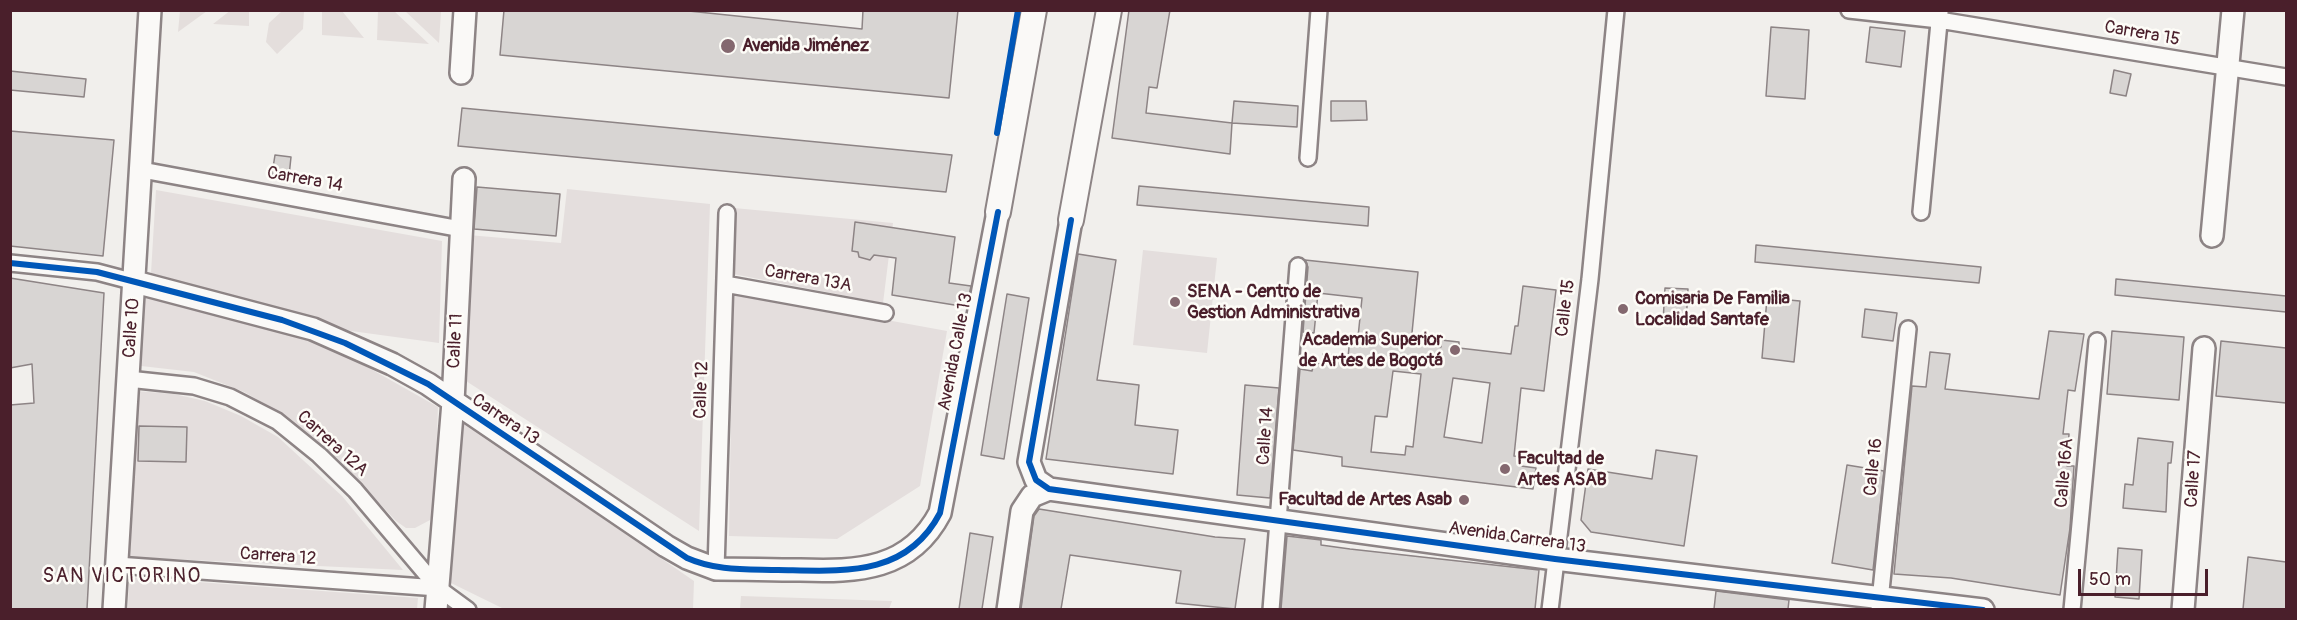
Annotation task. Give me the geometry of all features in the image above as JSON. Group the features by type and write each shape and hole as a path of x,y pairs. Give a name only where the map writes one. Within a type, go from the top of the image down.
{"main road":[{"name":"Avenida Calle 13","path":"998,212 1034,10"},
{"path":"1071,220 1109,10"}],"street":[{"name":"Calle 10","path":"114,609 150,10"},
{"path":"461,73 465,10"},
{"path":"1308,158 1318,10"},
{"name":"Calle 15","path":"1550,609 1590,279 1616,10"},
{"name":"Carrera 15","path":"1849,10 1940,15 2286,77"},
{"path":"2212,237 2233,10"},
{"path":"1921,212 1940,15"},
{"name":"Carrera 14","path":"141,170 461,229"},
{"name":"Calle 11","path":"436,609 453,402 464,179"},
{"name":"Avenida Calle 13","path":"945,498 998,212"},
{"name":"Calle 12","path":"716,568 727,213"},
{"path":"1008,609 1022,511 1032,496 1048,489 1036,480 1029,462 1071,220"},
{"name":"Carrera 13","path":"10,263 97,272 135,282 313,330 392,364 453,402 666,546 687,558 716,568 839,571 878,566 911,549 924,537 936,520 945,498"},
{"name":"Calle 14","path":"1271,609 1298,266"},
{"name":"Carrera 13A","path":"725,284 885,313"},
{"name":"Calle 16","path":"1880,603 1908,329"},
{"name":"Calle 16A","path":"2072,609 2097,341"},
{"name":"Calle 17","path":"2183,609 2204,348"},
{"name":"Carrera 12A","path":"128,379 194,386 230,397 277,421 319,455 355,490 438,588 468,609"},
{"name":"Avenida Carrera 13","path":"1048,489 1880,603 1983,609"},
{"name":"Carrera 12","path":"117,565 438,588"}],"shaded area":[{"path":"180,10 207,11 178,32"},
{"path":"231,10 249,11 249,26 213,24"},
{"path":"282,11 304,11 303,29 277,54 266,42 269,23"},
{"path":"322,11 342,11 364,38 322,35"},
{"path":"378,11 394,11 429,44 377,40"},
{"path":"405,11 441,11 439,43"},
{"path":"567,189 710,204 699,531 466,381 468,235 561,243"},
{"path":"156,190 442,241 439,343 344,330 151,273"},
{"path":"734,208 893,223 883,303 733,274"},
{"name":"SENA - Centro de Gestion Administrativa","path":"1143,250 1217,258 1207,353 1133,345"},
{"path":"733,292 947,331 920,486 837,539 729,536"},
{"path":"145,294 245,320 313,341 369,368 438,407 434,512 430,520 415,528 406,528 396,521 339,460 288,417 244,392 194,372 141,366"},
{"path":"136,391 174,394 205,401 241,416 278,437 342,496 403,570 128,557"},
{"path":"463,422 694,581 693,609 504,609 451,583"},
{"path":"129,577 418,598 417,609 128,609"},
{"path":"741,596 892,601 889,609 740,609"}],"building":[{"name":"Avenida Jiménez","path":"504,10 679,10 862,29 863,10 958,10 949,98 500,55"},
{"path":"1129,10 1170,10 1157,88 1149,87 1146,113 1232,123 1230,154 1112,138"},
{"path":"1771,27 1809,30 1805,99 1766,96"},
{"path":"1870,27 1905,31 1901,67 1866,62"},
{"path":"2114,70 2131,74 2126,96 2110,93"},
{"path":"10,71 86,79 84,97 10,90"},
{"path":"1234,101 1298,106 1297,127 1232,123"},
{"path":"1331,101 1366,101 1367,120 1331,121"},
{"path":"462,108 952,155 946,192 458,146"},
{"path":"10,131 114,140 103,256 10,246"},
{"path":"275,155 291,157 289,176 272,174"},
{"path":"1139,186 1369,207 1368,226 1137,205"},
{"path":"477,187 560,194 556,236 474,229"},
{"path":"855,222 955,237 949,283 971,286 967,307 892,295 896,258 874,255 870,260 859,257 858,252 852,251"},
{"path":"1756,245 1981,267 1979,283 1755,262"},
{"path":"1078,254 1116,260 1097,380 1139,385 1135,425 1178,430 1173,474 1046,459"},
{"path":"1305,260 1418,272 1411,343 1441,347 1441,340 1459,342 1459,348 1511,354 1515,326 1518,326 1523,286 1556,290 1544,391 1521,388 1514,456 1522,457 1521,466 1536,468 1533,489 1342,466 1342,457 1293,450 1300,369 1312,371 1314,363 1322,364 1323,354 1348,358 1350,336 1358,337 1362,298 1318,293 1314,333 1303,332 1308,267","holes":["1393,371 1421,374 1413,447 1406,446 1405,455 1371,452 1375,416 1387,417","1453,378 1490,383 1482,443 1444,437"]},
{"path":"10,278 104,293 87,609 10,609 10,405 34,403 32,364 10,368"},
{"path":"2116,279 2286,296 2286,312 2115,295"},
{"path":"1665,288 1688,289 1686,324 1663,322"},
{"path":"1007,294 1029,298 1004,459 981,455"},
{"path":"1767,298 1800,301 1794,362 1762,358"},
{"path":"1865,309 1897,313 1893,341 1862,337"},
{"path":"2049,331 2084,334 2075,391 2068,390 2063,434 2069,434 2067,466 2074,466 2070,528 2060,595 1951,578 1894,574 1912,386 1926,387 1930,352 1950,354 1945,389 2039,399"},
{"path":"2112,331 2184,337 2179,400 2107,394"},
{"path":"2221,341 2286,348 2286,403 2216,396"},
{"path":"1245,385 1279,388 1270,498 1237,495"},
{"path":"139,426 187,427 186,462 138,461"},
{"path":"2138,438 2173,442 2171,463 2168,463 2166,512 2123,508 2125,484 2133,485"},
{"path":"1656,450 1697,456 1684,546 1591,532 1581,520 1588,469 1652,479"},
{"path":"1847,465 1884,471 1873,570 1832,563"},
{"path":"1039,509 1215,537 1245,539 1235,609 1176,603 1181,571 1070,555 1061,609 1021,609 1034,516"},
{"path":"970,533 993,537 982,609 959,609"},
{"path":"1287,536 1321,540 1321,545 1350,549 1539,570 1535,609 1281,609"},
{"path":"2118,548 2142,550 2139,599 2115,597"},
{"path":"2248,557 2286,562 2286,609 2243,609"},
{"path":"1716,591 1789,600 1788,609 1714,609"}],"cycle path":[{"path":"997,133 1018,10"},
{"path":"10,263 97,272 282,320 345,343 428,384 687,558 709,565 743,569 848,570 891,560 909,549 926,534 940,513 998,212"},
{"path":"1071,220 1029,462 1036,480 1049,489 1555,559 1983,610"}],"place":[{"name":"Avenida Jiménez","path":"728,46"},
{"name":"SENA - Centro de Gestion Administrativa","path":"1175,302"},
{"name":"Comisaria De Familia Localidad Santafe","path":"1623,309"},
{"name":"Academia Superior de Artes de Bogotá","path":"1455,350"},
{"name":"Facultad de Artes ASAB","path":"1505,469"},
{"name":"Facultad de Artes Asab","path":"1464,500"}],"district":[{"name":"SAN VICTORINO","path":"122,577"}]}
